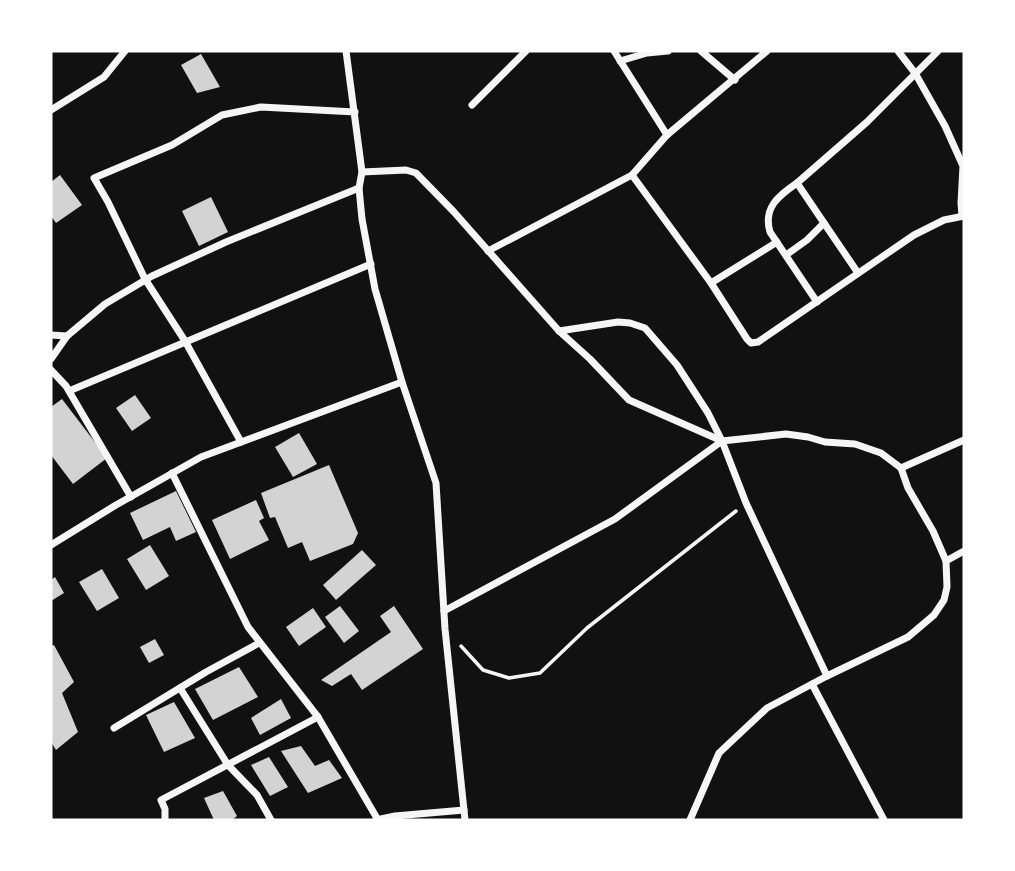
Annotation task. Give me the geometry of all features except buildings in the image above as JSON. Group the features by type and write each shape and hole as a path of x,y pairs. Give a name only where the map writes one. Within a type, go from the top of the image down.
{"street":[{"path":"51,110 104,77 125,51"},
{"path":"346,51 362,172 359,188 362,219 375,289 436,484 445,629 465,820"},
{"path":"472,105 526,51"},
{"path":"614,51 667,135"},
{"path":"620,61 647,53 668,51"},
{"path":"701,51 735,80"},
{"path":"488,251 632,175 667,135 767,51"},
{"path":"632,175 711,283 747,339 751,343 758,342 914,235 944,220 963,216 963,166 945,126 915,73 898,51"},
{"path":"817,302 770,232 767,219 769,211 781,194 867,122 937,51"},
{"path":"241,442 185,341 145,279 94,178 172,145 222,115 261,107 355,112"},
{"path":"362,172 406,170 416,173 559,331 629,400 722,441"},
{"path":"796,183 859,273"},
{"path":"51,359 67,336 105,304 145,279 226,242 359,188"},
{"path":"786,256 824,223"},
{"path":"711,283 777,242"},
{"path":"69,391 371,264"},
{"path":"559,331 618,322 630,323 645,328 677,365 708,413 722,441 746,503 827,676"},
{"path":"51,335 67,336"},
{"path":"51,370 69,391 131,497"},
{"path":"51,544 201,457 402,382"},
{"path":"444,611 615,519 722,441 797,435 825,442 855,444 881,453 901,468 908,488 933,531 946,561 947,587 944,600 934,615 908,637 767,708 719,752 690,820"},
{"path":"901,468 964,440"},
{"path":"172,473 247,627 318,717 377,820 464,810"},
{"path":"946,561 964,551"},
{"path":"114,728 259,643"},
{"path":"812,684 884,820"},
{"path":"180,688 228,765 257,795 271,820"},
{"path":"165,820 165,809 161,800 318,717"}],"path":[{"path":"445,629 483,670 509,678 540,673 587,628 746,503"}]}
